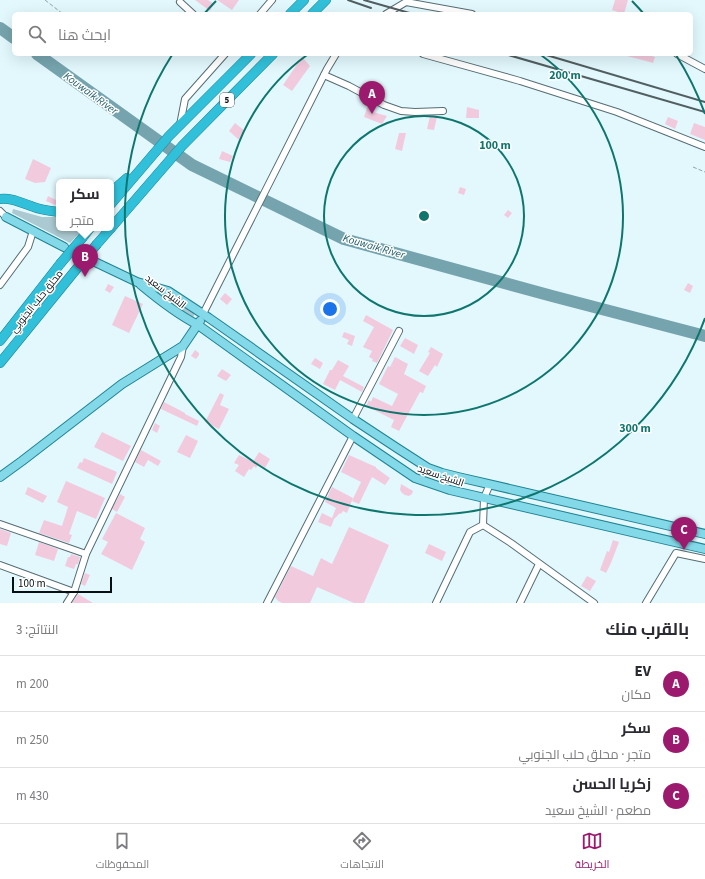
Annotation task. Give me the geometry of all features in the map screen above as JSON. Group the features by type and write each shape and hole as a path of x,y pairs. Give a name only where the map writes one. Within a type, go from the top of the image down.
{"highway":[{"path":"292,12 304,0"},
{"path":"314,12 323,3"},
{"name":"5","path":"114,201 169,136 249,56"},
{"name":"5","path":"114,225 182,146 271,56"},
{"path":"114,189 151,158"},
{"path":"0,199 12,199 32,207 56,212"},
{"name":"محلق حلب الجنوبي","path":"0,341 87,231"},
{"name":"محلق حلب الجنوبي","path":"0,363 108,231"}],"main road":[{"path":"2,214 64,247"},
{"path":"95,262 137,282"},
{"name":"الشيخ سعيد","path":"137,282 168,291 353,419 428,468 453,476 705,534"},
{"name":"الشيخ سعيد","path":"137,282 159,301 189,321 198,325 353,436 415,478 450,490 705,549"},
{"path":"2,474 122,384 183,346 198,325 203,314"}],"street":[{"path":"262,12 272,0"},
{"path":"180,2 191,12"},
{"path":"389,12 406,2 461,12"},
{"path":"180,125 185,99 221,56"},
{"path":"203,314 335,56"},
{"path":"430,56 520,81 617,112 705,147"},
{"path":"681,56 705,69"},
{"path":"324,75 401,111 443,111"},
{"path":"0,286 28,247 33,231"},
{"path":"353,419 399,331"},
{"path":"68,603 74,592 86,554 180,357 183,346"},
{"path":"267,603 353,436"},
{"path":"483,525 484,498 490,484"},
{"path":"0,524 86,554"},
{"path":"483,525 511,543 593,603"},
{"path":"436,603 470,532 483,525"},
{"path":"646,603 676,553 705,559"},
{"path":"520,603 539,564"},
{"path":"0,565 74,592"}],"path":[{"path":"44,0 60,12"},
{"path":"693,166 705,172"}],"shaded area":[{"path":"13,209 42,217 56,217 56,231 81,231 70,243 12,213"},
{"path":"162,293 195,312 193,318 160,296"}],"building":[{"path":"195,0 208,0 214,4 210,11"},
{"path":"217,0 239,0 232,10"},
{"path":"615,0 628,0 625,12 612,10"},
{"path":"627,56 652,56 655,57 653,63"},
{"path":"302,57 310,66 292,91 283,85"},
{"path":"369,102 375,105 373,112 387,116 382,124 364,117"},
{"path":"467,107 479,110 479,118 466,118"},
{"path":"430,116 437,117 434,130 427,129"},
{"path":"668,117 678,121 675,129 665,124"},
{"path":"235,123 245,131 239,140 229,131"},
{"path":"694,123 705,127 705,140 690,134"},
{"path":"399,133 406,133 402,151 395,149"},
{"path":"222,151 233,156 230,162 219,159"},
{"path":"33,159 51,168 45,182 35,183 25,179"},
{"path":"460,187 466,189 464,195 458,193"},
{"path":"48,196 56,200 56,204 55,205 46,201"},
{"path":"508,210 512,213 508,218 504,215"},
{"path":"688,283 693,286 690,293 684,290"},
{"path":"108,284 114,287 110,293 105,290"},
{"path":"225,293 232,299 227,305 220,299"},
{"path":"125,296 143,304 129,333 112,325"},
{"path":"366,315 393,330 377,363 372,361 373,359 369,357 372,351 363,347 374,327 363,321"},
{"path":"344,332 355,336 352,346 347,344 349,340 342,337"},
{"path":"405,338 418,345 414,354 400,346"},
{"path":"431,347 443,354 437,367 435,365 428,376 419,371 430,353 428,352"},
{"path":"195,350 199,353 196,359 191,356"},
{"path":"395,357 408,364 404,374 426,386 423,393 420,392 399,431 391,427 394,420 366,406 369,400 371,402 373,397 392,406 398,394 379,384 388,366 390,367"},
{"path":"315,358 323,363 320,369 311,364"},
{"path":"338,360 349,366 343,376 364,387 362,392 340,380 335,390 323,384 330,370 332,370"},
{"path":"222,369 231,375 226,381 217,376"},
{"path":"220,393 224,395 220,405 229,409 219,429 205,422"},
{"path":"164,402 199,421 197,426 161,409"},
{"path":"155,423 160,426 157,433 152,430"},
{"path":"102,432 131,446 123,461 94,447"},
{"path":"186,435 198,441 190,458 177,452"},
{"path":"141,450 161,461 158,466 148,460 144,467 135,462"},
{"path":"259,452 270,459 265,468 259,464 256,468 254,466 251,470 249,469 244,477 235,471 239,465 234,463 239,455 253,462"},
{"path":"349,455 376,467 390,478 385,485 372,477 359,504 352,501 361,482 341,472"},
{"path":"84,458 117,472 112,484 77,468 80,462 82,463"},
{"path":"66,481 105,498 96,519 77,511 69,534 72,535 69,543 39,533 44,520 62,526 68,507 57,502"},
{"path":"401,484 413,491 412,494 409,496 402,493 400,490"},
{"path":"28,487 47,496 43,503 25,494"},
{"path":"332,487 353,498 347,513 343,511 341,514 340,513 334,519 331,527 318,522 322,513 332,518 336,508 325,502"},
{"path":"120,494 125,497 117,512 112,509"},
{"path":"116,513 145,528 140,539 145,542 132,570 101,554 108,542 102,539"},
{"path":"349,527 389,545 364,603 354,603 317,587 310,603 282,603 278,601 275,597 291,566 313,576 321,558 332,564"},
{"path":"0,529 11,533 7,546 0,544"},
{"path":"613,540 619,542 606,573 600,570"},
{"path":"39,542 58,549 54,561 35,555"},
{"path":"429,544 446,552 442,561 425,553"},
{"path":"71,554 80,557 78,564 76,564 74,569 65,566 68,557 70,557"},
{"path":"85,573 90,575 85,586 81,584"},
{"path":"587,576 596,581 590,591 581,586"},
{"path":"78,594 93,603 72,603"}],"waterway":[{"name":"Kouwaik River","path":"0,28 12,37"},
{"name":"Kouwaik River","path":"40,56 192,165 344,239 705,336"}],"tunnel":[{"path":"67,248 95,262"}],"railway":[{"path":"348,0 371,8"},
{"path":"364,0 406,12"},
{"path":"512,56 705,112"},
{"path":"550,56 705,102"}],"place":[{"name":"EV","path":"372,114"},
{"name":"سكر","path":"85,277"},
{"name":"زكريا الحسن","path":"684,550"}]}
